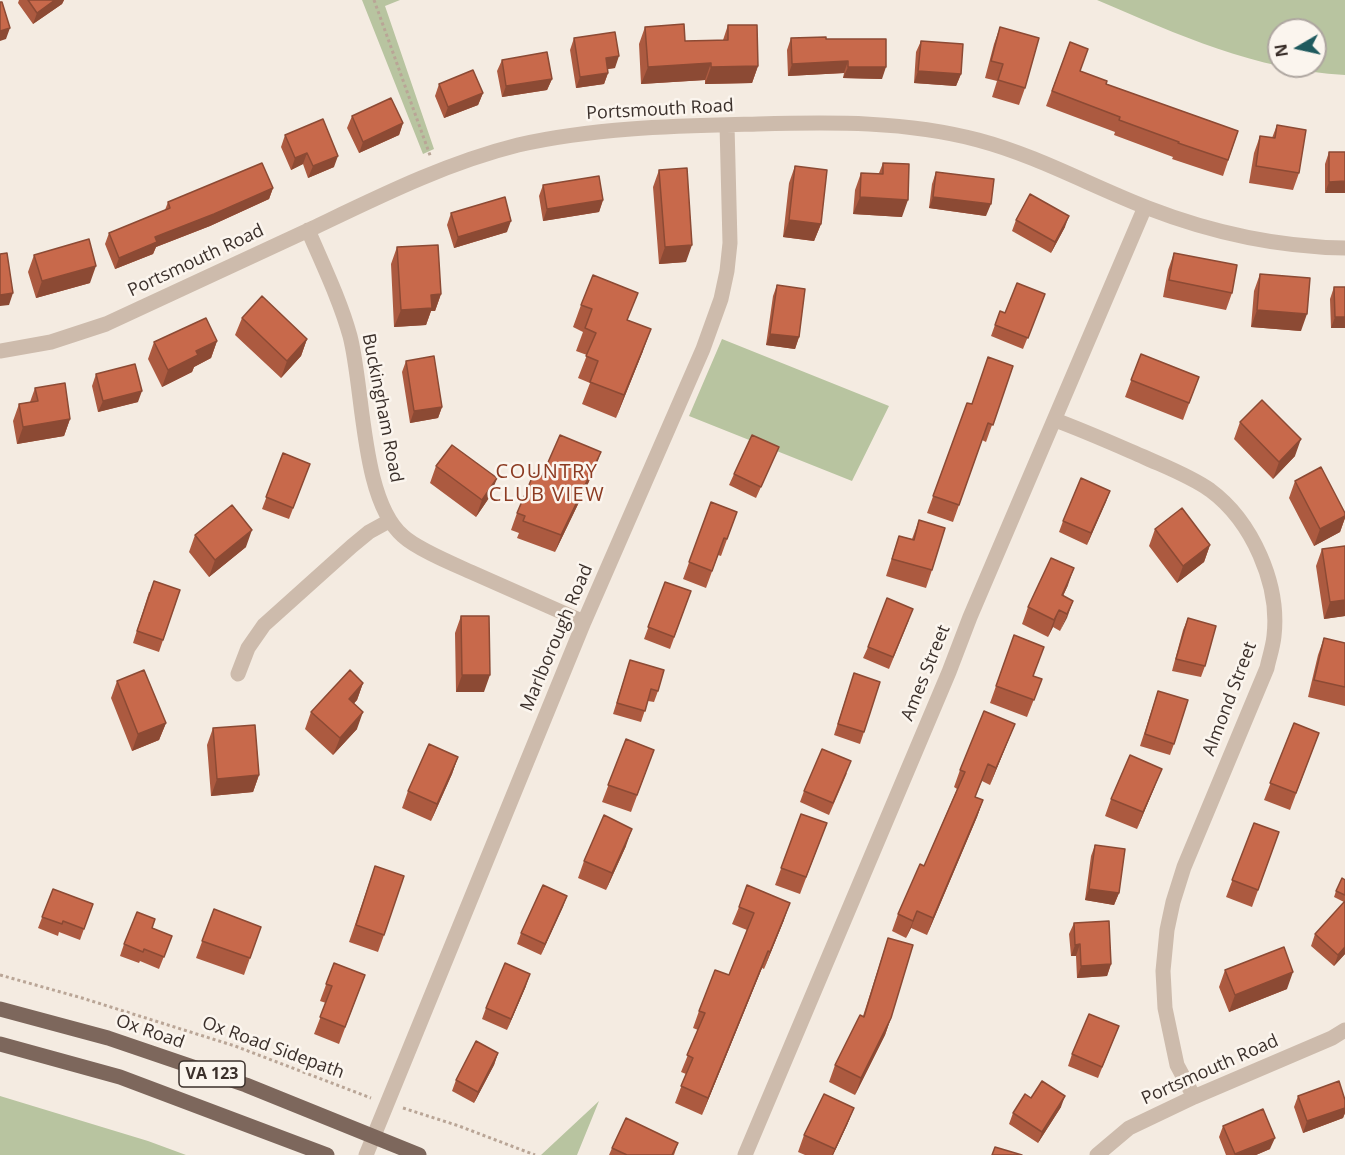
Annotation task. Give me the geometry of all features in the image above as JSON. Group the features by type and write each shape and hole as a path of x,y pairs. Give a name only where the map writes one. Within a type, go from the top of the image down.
{"main road":[{"name":"Ox Road","path":"0,1009 118,1042 246,1085 419,1155"},
{"name":"VA 123","path":"0,1044 120,1077 327,1155"}],"street":[{"name":"Portsmouth Road","path":"0,351 51,342 106,324 436,171 519,145 580,134 640,129 846,122 890,124 935,130 979,140 1020,153 1183,221 1240,236 1295,245 1345,248"},
{"name":"Marlborough Road","path":"366,1155 584,622 703,349 721,299 730,243 727,125"},
{"name":"Ames Street","path":"745,1155 949,672 970,617 1145,207"},
{"name":"Buckingham Road","path":"308,230 338,300 350,337 358,374 369,462 381,504 389,521 403,537 446,561 584,622"},
{"name":"Almond Street","path":"1055,420 1184,475 1211,491 1239,520 1258,552 1270,587 1274,608 1274,636 1267,668 1184,867 1167,930 1163,971 1165,1008 1177,1065 1194,1097"},
{"path":"238,674 248,648 264,625 352,546 369,532 389,521"},
{"name":"Portsmouth Road","path":"1097,1155 1129,1128 1194,1097 1332,1038 1345,1030"}],"path":[{"path":"374,0 436,171"},
{"name":"Ox Road Sidepath","path":"0,975 235,1046 386,1104 421,1112 535,1155"}],"green space":[{"path":"362,0 400,0 385,6 434,149 423,154"},
{"path":"1097,0 1345,0 1345,75 1327,73 1327,18 1267,18 1267,63 1218,49"},
{"path":"722,339 889,406 852,481 689,416"},
{"path":"0,1096 148,1141 186,1155 0,1155"},
{"path":"599,1101 577,1155 541,1155"}],"building":[{"path":"28,0 55,0 37,13"},
{"path":"0,2 2,2 10,28 0,31"},
{"path":"684,24 685,41 728,40 728,25 757,25 758,66 711,67 711,63 648,67 645,27"},
{"path":"1000,27 1039,38 1025,88 998,80 1003,64 991,61"},
{"path":"615,32 619,56 606,58 608,73 580,77 574,38"},
{"path":"826,37 826,39 886,39 886,67 848,67 848,61 792,64 791,38"},
{"path":"921,41 963,44 961,74 918,71"},
{"path":"1070,42 1088,49 1080,71 1107,81 1106,84 1238,131 1228,160 1119,120 1120,117 1052,91"},
{"path":"547,52 552,79 506,86 502,60"},
{"path":"473,70 483,93 448,107 439,84"},
{"path":"391,98 403,123 363,142 352,116"},
{"path":"323,119 338,156 313,166 307,153 295,158 285,135"},
{"path":"1277,125 1306,130 1299,173 1256,166 1260,136 1275,138"},
{"path":"1329,152 1345,152 1345,181 1329,182"},
{"path":"262,163 273,188 155,237 157,242 119,258 109,233 170,208 168,202"},
{"path":"883,163 909,164 908,200 860,197 861,173 883,174"},
{"path":"795,166 827,170 821,224 789,220"},
{"path":"687,168 692,245 665,247 659,170"},
{"path":"936,172 994,179 991,204 933,197"},
{"path":"599,176 603,200 547,209 543,185"},
{"path":"1030,194 1069,216 1055,242 1016,220"},
{"path":"505,197 511,221 458,237 451,213"},
{"path":"89,239 96,266 42,281 34,255"},
{"path":"438,245 441,294 431,295 432,308 401,310 397,247"},
{"path":"7,253 13,293 0,295 0,254"},
{"path":"1174,253 1237,265 1232,293 1169,280"},
{"path":"1260,274 1310,278 1307,314 1257,310"},
{"path":"593,275 638,293 627,320 651,329 624,395 590,382 598,361 586,356 596,333 585,328 592,309 581,305"},
{"path":"1017,283 1045,294 1028,338 995,325 1000,311 1005,313"},
{"path":"777,285 805,289 799,337 770,334"},
{"path":"1334,287 1345,287 1345,317 1335,317"},
{"path":"262,296 307,339 287,361 242,318"},
{"path":"206,318 217,341 196,351 198,355 168,370 154,342"},
{"path":"1141,354 1199,377 1189,403 1131,380"},
{"path":"434,356 442,407 414,411 406,361"},
{"path":"988,357 1013,366 993,425 988,423 959,505 933,496 967,403 972,404"},
{"path":"135,364 142,391 103,401 96,374"},
{"path":"65,383 70,419 23,427 19,404 38,401 35,388"},
{"path":"1262,400 1301,439 1279,462 1240,422"},
{"path":"560,435 601,452 561,535 523,521 525,516 517,513 534,473 542,476"},
{"path":"752,435 779,447 761,487 734,474"},
{"path":"452,445 497,478 482,500 436,466"},
{"path":"283,453 310,464 293,508 266,497"},
{"path":"1321,467 1345,516 1320,529 1295,481"},
{"path":"1081,478 1110,491 1091,533 1063,521"},
{"path":"711,502 737,512 727,539 724,538 712,571 689,562"},
{"path":"232,505 252,530 215,560 195,535"},
{"path":"1182,508 1210,545 1183,566 1155,529"},
{"path":"919,520 945,528 932,570 892,559 899,536 914,540"},
{"path":"1345,546 1345,600 1330,602 1322,549"},
{"path":"1051,558 1074,568 1062,595 1073,601 1067,614 1059,610 1054,620 1028,607"},
{"path":"154,581 180,590 163,640 137,631"},
{"path":"665,582 691,591 674,637 648,627"},
{"path":"887,598 913,609 893,657 868,647"},
{"path":"461,616 489,616 490,675 462,675"},
{"path":"1188,618 1216,626 1205,666 1176,659"},
{"path":"1014,635 1044,647 1033,676 1042,679 1034,700 996,686"},
{"path":"1324,638 1345,643 1345,687 1314,680"},
{"path":"630,660 664,670 658,691 651,689 645,711 617,703"},
{"path":"144,670 166,723 138,734 117,681"},
{"path":"350,670 363,683 349,699 363,712 340,738 311,712"},
{"path":"854,673 880,682 864,732 838,724"},
{"path":"1158,691 1188,700 1174,744 1145,734"},
{"path":"984,711 1015,724 996,768 988,764 975,797 983,800 933,918 917,911 913,921 898,914 920,864 924,866 965,772 960,770"},
{"path":"1294,723 1319,733 1296,793 1270,783"},
{"path":"255,725 259,775 217,779 213,728"},
{"path":"626,739 654,750 637,795 608,785"},
{"path":"429,744 458,757 437,804 408,791"},
{"path":"822,749 851,761 833,803 804,791"},
{"path":"1130,755 1162,769 1143,812 1111,799"},
{"path":"801,814 827,823 806,877 781,868"},
{"path":"604,815 632,829 612,873 584,861"},
{"path":"1254,823 1279,832 1258,890 1232,880"},
{"path":"1095,845 1125,849 1119,893 1089,889"},
{"path":"375,866 404,876 384,935 356,925"},
{"path":"1342,878 1345,880 1345,895 1336,891"},
{"path":"543,885 567,896 545,944 521,933"},
{"path":"747,885 790,903 708,1098 681,1086 693,1058 687,1055 705,1013 699,1011 715,970 729,975 754,913 739,907"},
{"path":"53,889 93,904 84,929 63,921 62,924 42,917"},
{"path":"1345,901 1345,947 1338,955 1315,934"},
{"path":"214,909 261,927 250,958 202,941"},
{"path":"137,912 155,919 152,928 172,936 164,957 124,944"},
{"path":"1109,921 1111,964 1081,966 1080,944 1075,945 1074,923"},
{"path":"888,938 913,945 891,1018 861,1078 835,1065 860,1015 864,1017"},
{"path":"1284,947 1293,972 1235,995 1225,970"},
{"path":"334,963 365,975 345,1027 320,1017 332,986 326,984"},
{"path":"505,963 530,974 511,1019 486,1008"},
{"path":"1089,1014 1119,1026 1102,1067 1072,1054"},
{"path":"476,1041 498,1053 478,1092 456,1080"},
{"path":"1042,1081 1065,1096 1042,1132 1013,1113 1025,1094 1031,1098"},
{"path":"1339,1081 1345,1108 1307,1121 1298,1096"},
{"path":"824,1094 854,1108 835,1149 804,1135"},
{"path":"1263,1109 1275,1138 1235,1154 1223,1126"},
{"path":"626,1118 678,1143 672,1155 627,1155 612,1148"},
{"path":"995,1147 1022,1155 992,1155"}],"district":[{"name":"COUNTRY CLUB VIEW","path":"547,484"}]}
